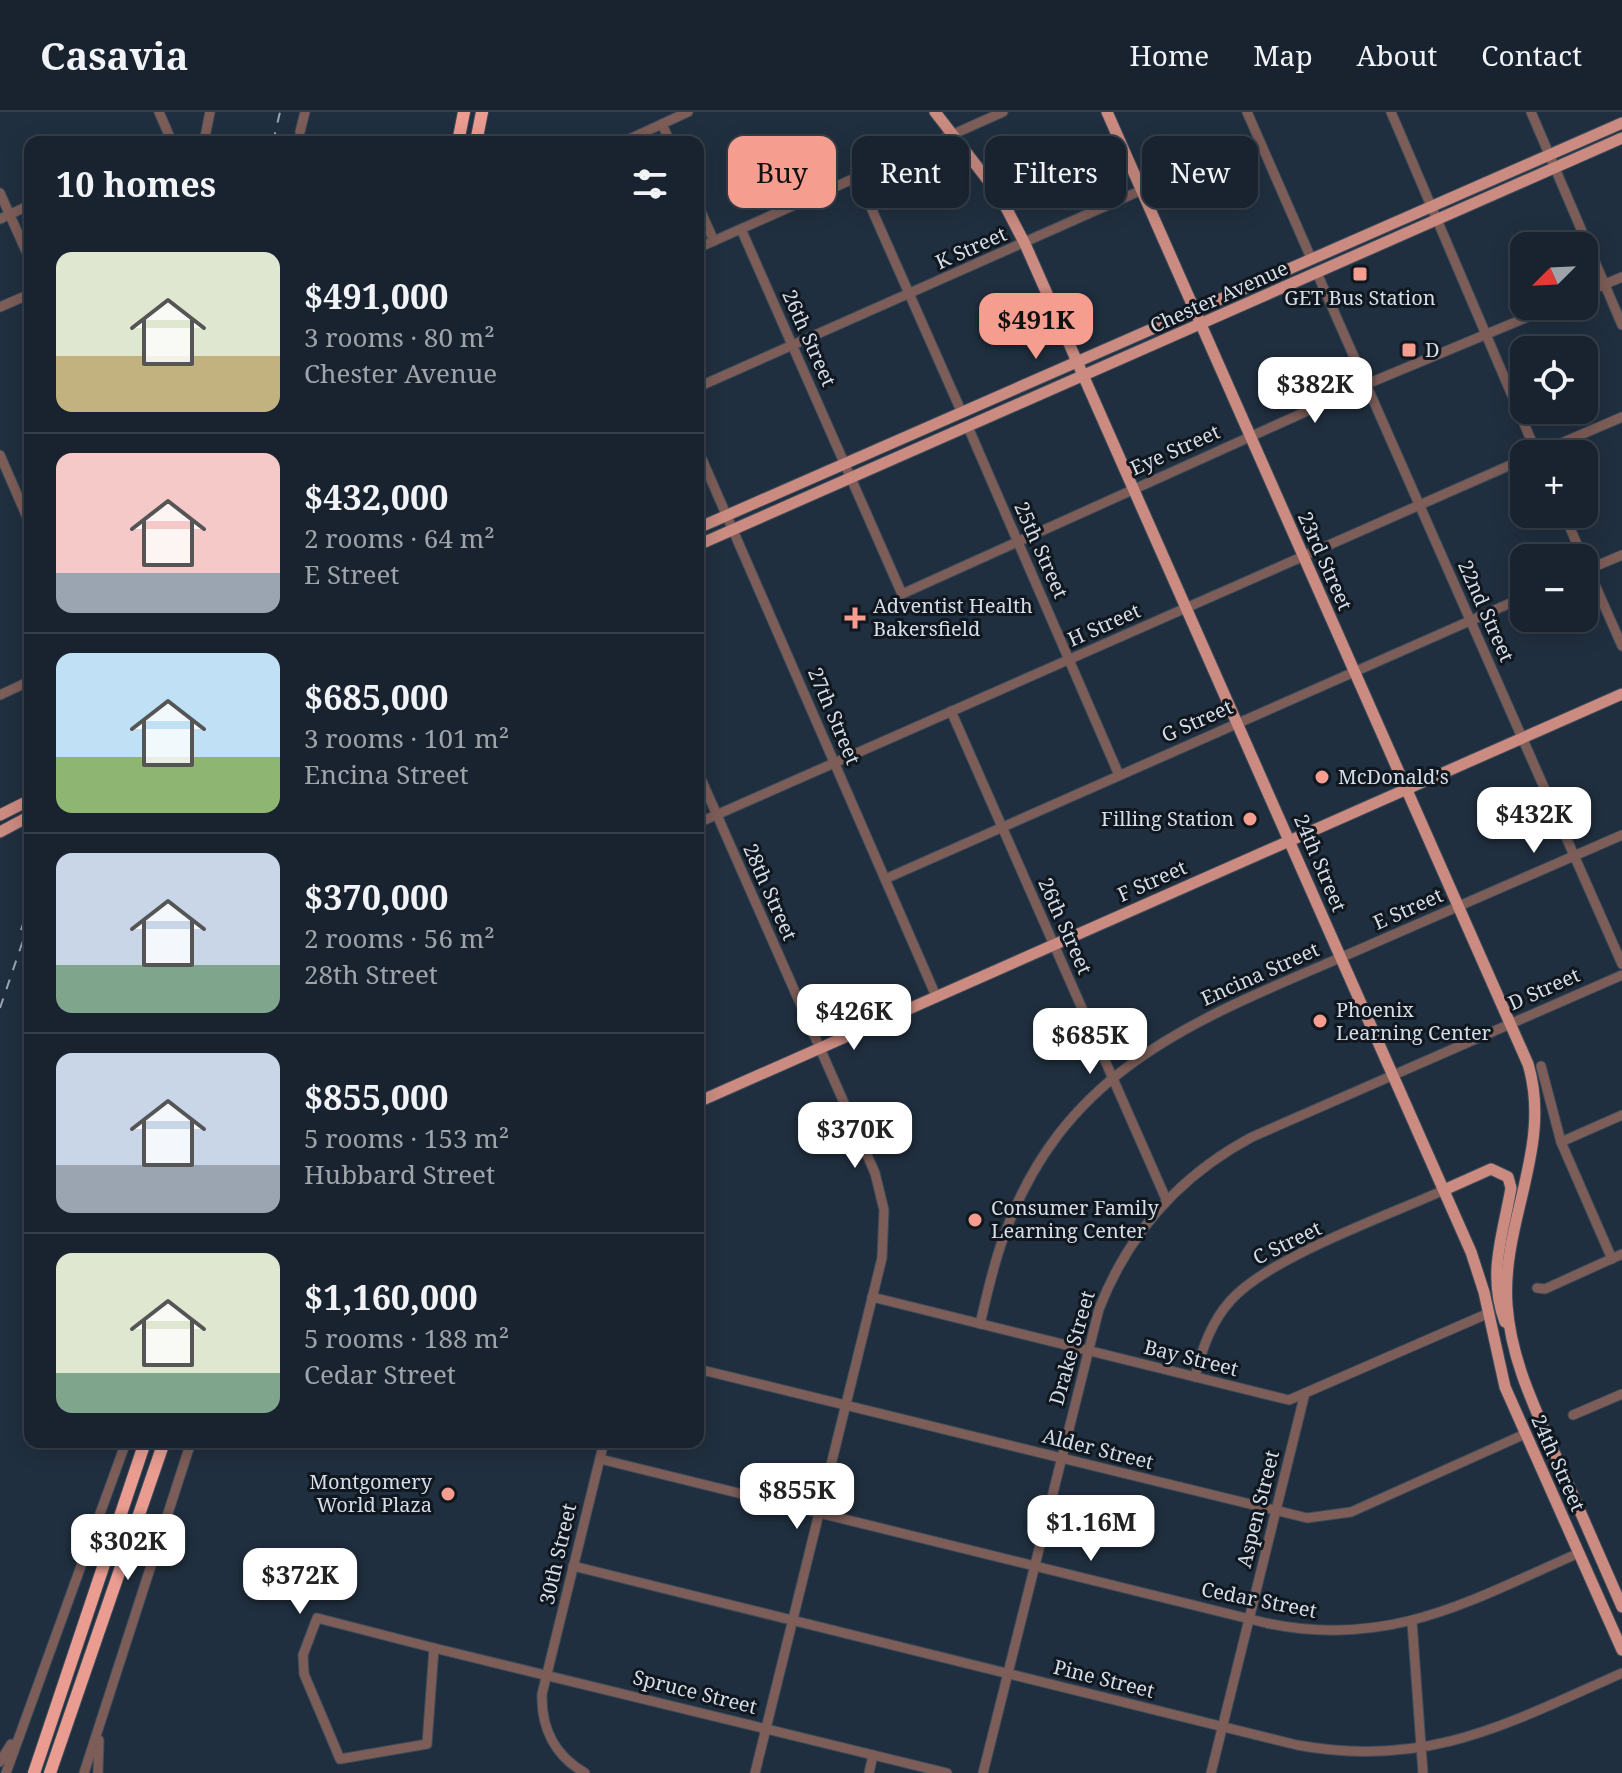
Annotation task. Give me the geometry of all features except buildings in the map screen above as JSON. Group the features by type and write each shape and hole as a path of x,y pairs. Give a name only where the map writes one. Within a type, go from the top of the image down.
{"highway":[{"path":"459,136 464,112"},
{"path":"477,136 482,112"},
{"path":"34,1773 143,1448"},
{"path":"50,1773 162,1448"}],"main road":[{"name":"24th Street","path":"935,112 1000,196 1025,244 1239,722 1480,1274 1500,1374 1622,1650"},
{"name":"23rd Street","path":"1107,112 1511,1024"},
{"name":"Chester Avenue","path":"704,526 1622,123"},
{"name":"Chester Avenue","path":"704,542 1622,138"},
{"path":"968,427 1003,402 1008,393"},
{"name":"F Street","path":"704,1099 1622,694"},
{"path":"0,815 24,803"},
{"path":"0,832 24,819"},
{"name":"24th Street","path":"1511,1024 1531,1074 1537,1121 1509,1257 1507,1304 1511,1337 1525,1386 1622,1607"},
{"path":"1444,1190 1491,1169 1508,1177 1511,1188 1498,1240 1496,1287 1511,1337"}],"street":[{"path":"159,112 169,136"},
{"path":"205,136 210,112"},
{"path":"300,132 305,112"},
{"path":"636,136 687,112"},
{"path":"951,135 1003,112"},
{"path":"1247,112 1311,258"},
{"path":"1391,112 1531,440"},
{"path":"1531,112 1622,325"},
{"path":"662,124 667,136"},
{"name":"K Street","path":"704,384 1141,190 1259,142"},
{"path":"704,245 852,178"},
{"path":"0,193 5,216 24,249"},
{"path":"5,216 24,208"},
{"path":"871,208 962,413"},
{"path":"704,218 714,241"},
{"name":"26th Street","path":"741,229 902,594"},
{"name":"22nd Street","path":"1317,273 1622,964"},
{"path":"1598,287 1622,277"},
{"path":"0,307 24,297"},
{"name":"Eye Street","path":"902,594 1367,384 1522,320"},
{"path":"1569,440 1622,417"},
{"name":"25th Street","path":"968,427 1119,775"},
{"path":"0,455 24,510"},
{"name":"27th Street","path":"704,464 936,996"},
{"name":"H Street","path":"704,820 1510,465"},
{"path":"1598,561 1622,555"},
{"path":"1598,593 1622,646"},
{"name":"G Street","path":"885,879 1510,603"},
{"path":"0,695 24,684"},
{"name":"26th Street","path":"951,711 1166,1199"},
{"name":"28th Street","path":"704,786 881,1192 884,1243 755,1773"},
{"name":"E Street","path":"1340,958 1622,835"},
{"name":"Encina Street","path":"980,1324 1004,1236 1025,1187 1070,1120 1112,1078 1151,1048 1197,1021 1340,958"},
{"name":"D Street","path":"1392,1075 1622,975"},
{"path":"1541,1066 1561,1142 1612,1259"},
{"name":"Drake Street","path":"983,1773 1087,1351 1115,1270 1137,1235 1166,1199 1229,1149 1392,1075"},
{"path":"1561,1142 1622,1115"},
{"name":"C Street","path":"1195,1377 1213,1325 1230,1301 1256,1278 1444,1190"},
{"path":"1537,1288 1545,1289 1622,1254"},
{"name":"Bay Street","path":"872,1297 1289,1400 1489,1313"},
{"name":"Alder Street","path":"704,1370 1276,1512 1323,1518 1351,1512 1525,1434"},
{"name":"Aspen Street","path":"1211,1773 1305,1393"},
{"path":"1573,1415 1622,1394"},
{"path":"6,1773 124,1448"},
{"path":"84,1773 189,1448"},
{"name":"30th Street","path":"585,1773 559,1752 547,1731 541,1707 546,1674 603,1448"},
{"name":"Cedar Street","path":"600,1459 1289,1628 1340,1632 1412,1622 1579,1553"},
{"name":"Pine Street","path":"573,1566 1223,1727 1332,1751 1374,1753 1421,1749 1496,1729 1622,1673"},
{"name":"Spruce Street","path":"434,1648 427,1744 340,1759 302,1665 317,1618 947,1773"},
{"path":"1412,1622 1423,1773"},
{"path":"0,1762 21,1727"},
{"path":"98,1773 99,1733"},
{"path":"869,1773 873,1755"}],"railway":[{"path":"274,136 280,112"},
{"path":"21,930 24,921"},
{"path":"0,1008 24,938"}],"place":[{"name":"GET Bus Station","path":"1360,274"},
{"name":"D","path":"1409,350"},
{"name":"Adventist Health Bakersfield","path":"855,618"},
{"name":"McDonald's","path":"1322,777"},
{"name":"Filling Station","path":"1250,819"},
{"name":"Phoenix Learning Center","path":"1320,1021"},
{"name":"Consumer Family Learning Center","path":"975,1220"},
{"name":"Montgomery World Plaza","path":"448,1494"}]}
